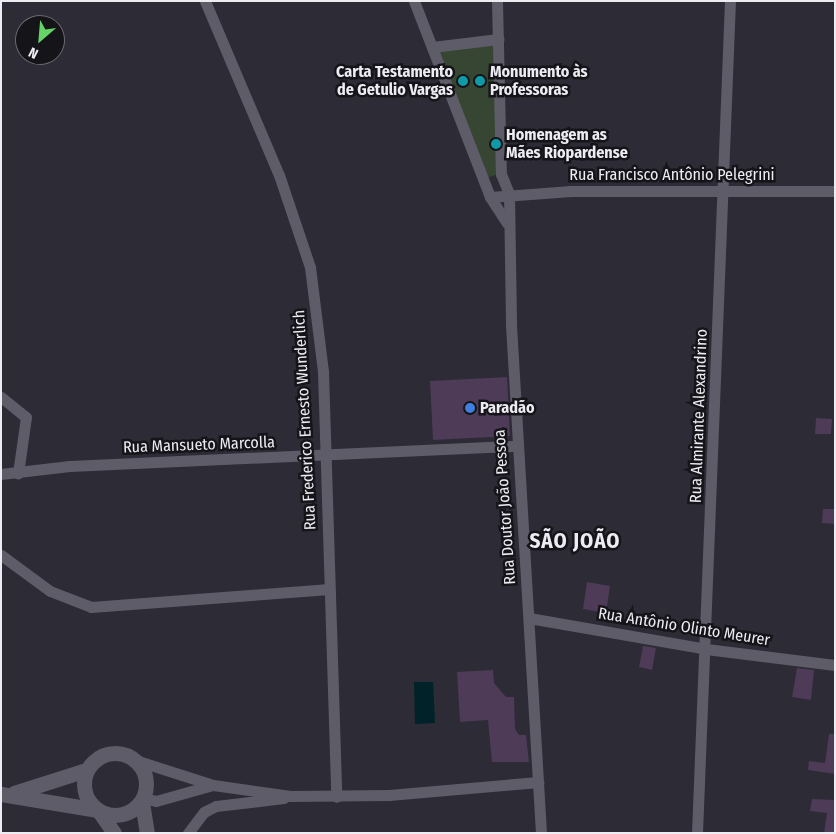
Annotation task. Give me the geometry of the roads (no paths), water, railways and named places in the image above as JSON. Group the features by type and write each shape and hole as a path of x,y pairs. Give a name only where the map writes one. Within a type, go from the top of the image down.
{"main road":[{"path":"6,794 86,770 104,754 116,753 135,760 146,782 142,800 147,833"},
{"path":"86,770 83,788 114,833"},
{"path":"6,794 119,815 142,800"}],"street":[{"name":"Rua Frederico Ernesto Wunderlich","path":"206,1 290,202 310,267 323,372 336,797"},
{"path":"414,1 490,197 507,223"},
{"name":"Rua Doutor João Pessoa","path":"497,1 501,174 509,194 507,223 518,446 541,833"},
{"name":"Rua Almirante Alexandrino","path":"697,833 706,649 730,1"},
{"path":"432,47 499,39"},
{"path":"483,180 501,174"},
{"name":"Rua Francisco Antônio Pelegrini","path":"490,197 509,194 835,191"},
{"path":"1,397 26,417 18,473"},
{"name":"Rua Mansueto Marcolla","path":"1,474 70,466 518,446"},
{"path":"1,555 50,591 91,607 329,589"},
{"name":"Rua Antônio Olinto Meurer","path":"529,618 706,649 835,665"},
{"path":"135,760 213,785 290,796 336,797 538,782"},
{"path":"142,800 156,801 213,785"},
{"path":"188,833 204,812 216,806 290,796"}],"water":[{"path":"414,682 433,682 435,723 415,724"}],"place":[{"name":"Carta Testamento de Getulio Vargas","path":"463,81"},
{"name":"Monumento às Professoras","path":"480,81"},
{"name":"Homenagem as Mães Riopardense","path":"496,144"},
{"name":"Paradão","path":"470,408"}],"district":[{"name":"SÃO JOÃO","path":"575,541"}]}
